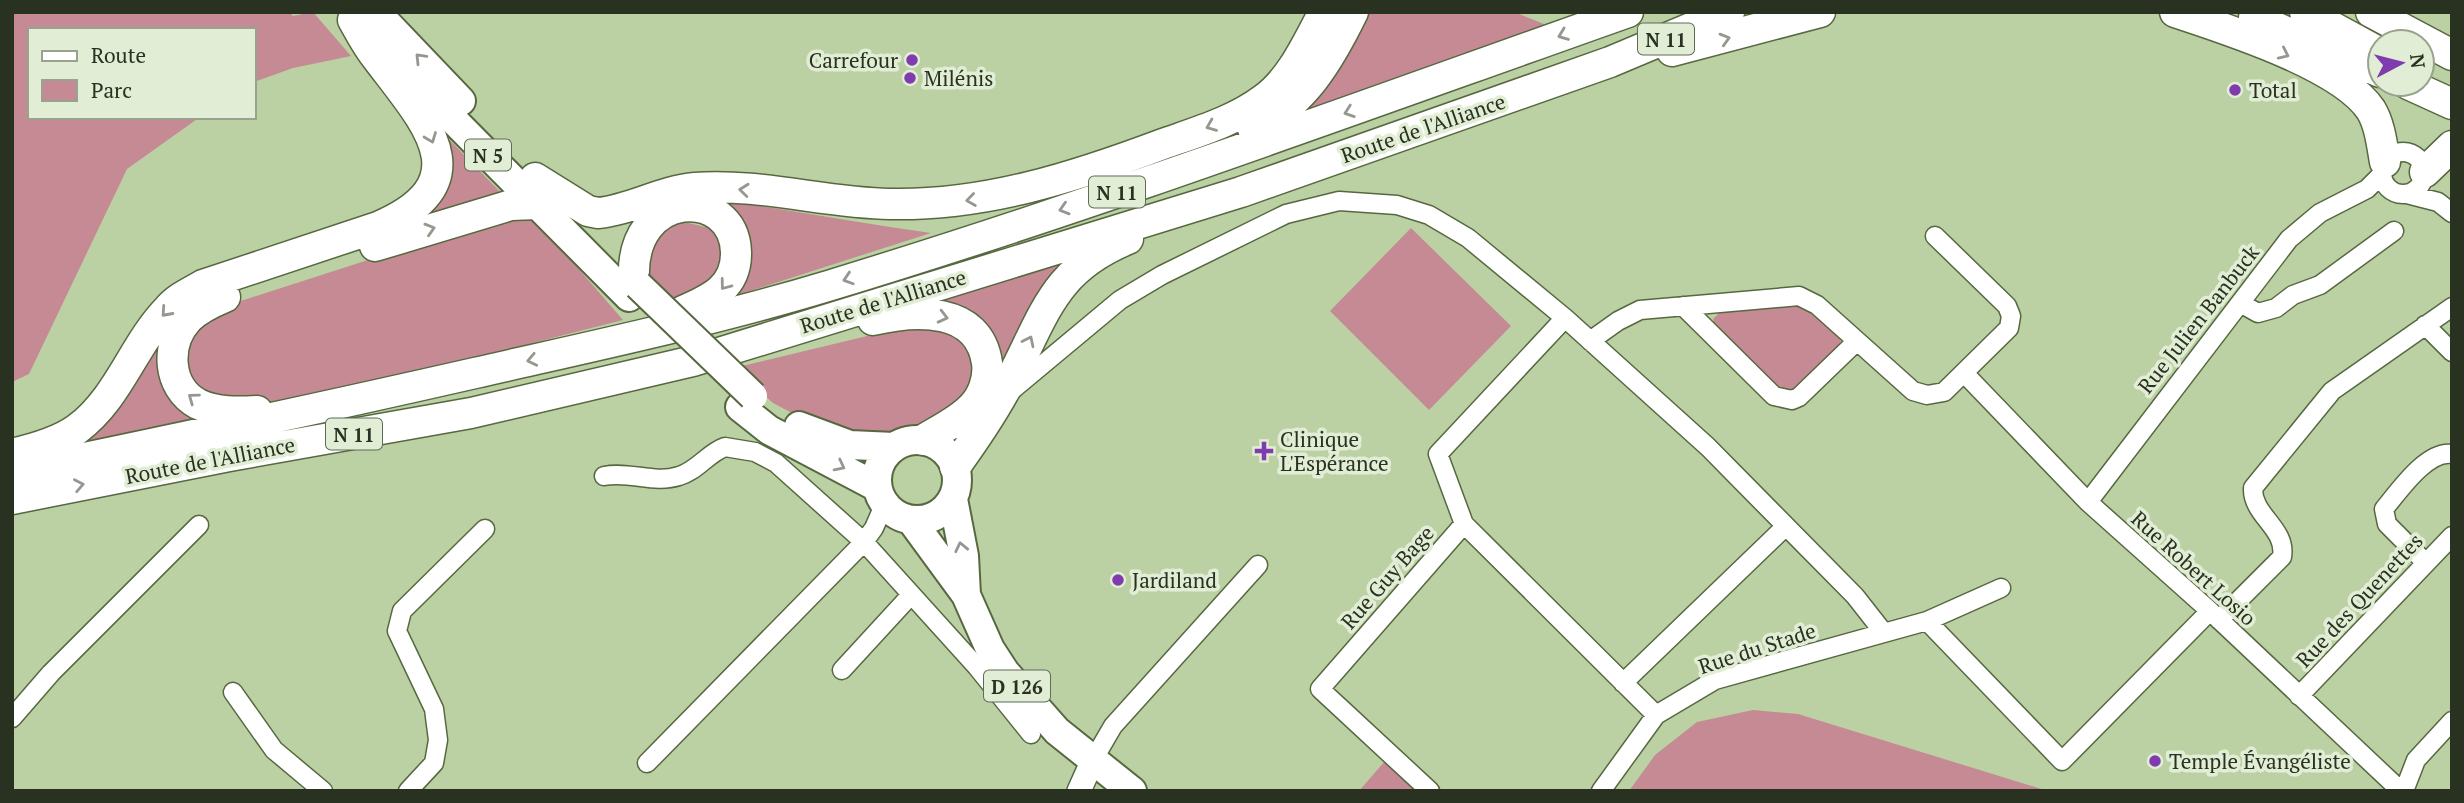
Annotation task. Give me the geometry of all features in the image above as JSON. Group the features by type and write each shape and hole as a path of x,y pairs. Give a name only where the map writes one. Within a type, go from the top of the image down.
{"highway":[{"path":"355,400 274,410 215,410 198,404 180,387 172,364 174,344 186,321 219,300 282,276 498,208 522,203 536,191 598,213 663,193 726,187 889,204 946,204 989,197 1091,170 1242,113 1267,98 1297,61 1324,12"},
{"path":"1149,180 1260,125 1306,92 1332,55 1353,12"},
{"name":"Route de l'Alliance","path":"12,473 598,345 828,286 1441,82 1628,12"},
{"path":"1610,62 1702,45 1820,12"},
{"path":"2175,12 2242,34 2345,83 2371,111 2382,140 2402,178 2452,146"},
{"path":"2234,12 2366,66"},
{"path":"2305,12 2366,45"},
{"path":"2371,12 2402,28"},
{"path":"2391,12 2408,28"},
{"name":"Route de l'Alliance","path":"12,499 542,399 693,361 1241,192 1610,62 1730,13"},
{"path":"12,454 57,440 89,419 104,404 156,323 180,299 203,285 377,227 403,216 425,197 438,167 430,133 418,112 373,55 359,15"},
{"path":"2436,46 2452,55"},
{"path":"2436,84 2452,93"},
{"path":"2436,97 2452,104"},
{"path":"955,467 998,402 1051,298 1070,275 1108,247 1241,192"},
{"path":"598,345 715,296 728,283 735,267 733,232 726,222 706,209 677,208 662,213 639,237 634,255 634,287"},
{"path":"375,431 400,431 520,413 647,382 837,328 909,314 935,314 966,325 977,336 988,365 979,400 971,409 923,440"}],"main road":[{"name":"N 5","path":"359,15 634,287 746,401 769,430 885,516"},
{"name":"N 5","path":"746,401 831,440 857,446 894,447"},
{"path":"908,440 923,440 943,449 955,467 957,478 953,499 935,516 885,516 878,472 883,458 894,447 908,440"},
{"name":"D 126","path":"953,499 964,556 966,595 990,649 1005,673 1057,731 1091,762 1114,775 1132,791"},
{"name":"D 126","path":"885,516 966,595"}],"street":[{"name":"Rue Julien Banbuck","path":"2088,502 2289,239 2304,226 2320,213 2367,189 2402,178 2445,208"},
{"path":"998,402 1120,300 1162,275 1286,214 1339,201 1397,205 1429,215 1468,238 1565,318 1708,447 1854,596 1884,633"},
{"path":"2240,303 2258,313 2276,308 2293,295 2319,285 2394,231"},
{"path":"1590,341 1618,321 1640,310 1799,296 1817,304 1913,391 1919,394 1944,392 2009,328 2011,316 2007,306 1935,236"},
{"path":"1683,306 1774,396 1783,400 1799,397 1857,341"},
{"path":"1927,621 2062,761 2214,616 2282,556 2281,540 2254,503 2253,488 2332,391 2452,307"},
{"path":"1464,524 1438,454 1565,318"},
{"path":"2425,324 2452,352"},
{"name":"Rue Robert Losio","path":"1964,373 2088,502 2402,791"},
{"path":"604,476 622,473 670,479 691,471 719,449 743,448 885,516 911,596 977,667 1031,734"},
{"path":"2425,562 2387,524 2384,509 2428,462 2440,453 2452,454"},
{"path":"647,762 885,516"},
{"name":"Rue Guy Bage","path":"1430,791 1320,689 1464,524 1656,715"},
{"path":"12,718 51,673 199,525"},
{"path":"1623,683 1786,526"},
{"path":"408,791 434,763 438,740 434,709 397,631 402,611 485,529"},
{"name":"Rue des Quenettes","path":"2299,696 2452,536"},
{"path":"1079,791 1091,762 1113,726 1258,565"},
{"name":"Rue du Stade","path":"1601,791 1656,715 1715,680 1927,621 2001,588"},
{"path":"842,670 911,596"},
{"path":"233,692 274,750 323,791"},
{"path":"2402,791 2416,760 2452,721"}],"green space":[{"path":"12,12 289,12 293,16 313,12 351,56 293,68 256,81 256,28 28,28 28,119 197,119 127,169 29,374 12,382"},
{"path":"1364,12 1514,12 1544,24 1545,31 1283,124"},
{"path":"439,129 507,199 425,218 443,196 447,186 447,167"},
{"path":"721,200 878,225 931,233 725,299"},
{"path":"531,214 623,320 462,361 265,403 241,406 184,382 182,340 216,309 464,229"},
{"path":"680,221 714,229 724,239 722,276 672,304 643,278 641,245"},
{"path":"1411,228 1511,326 1429,410 1330,311"},
{"path":"1075,258 988,401 995,352 912,305"},
{"path":"1803,303 1840,335 1841,347 1795,392 1783,394 1716,332 1713,319 1721,311"},
{"path":"161,327 158,354 162,379 174,401 194,418 191,424 72,447"},
{"path":"940,330 963,339 973,360 971,400 925,429 898,433 882,440 830,433 773,403 734,368 888,331"},
{"path":"1753,710 1798,714 2048,791 1629,791 1655,755 1697,722"},
{"path":"1385,761 1418,791 1359,791"}],"place":[{"name":"Carrefour","path":"912,60"},
{"name":"Milénis","path":"910,78"},
{"name":"Total","path":"2235,90"},
{"name":"Clinique L'Espérance","path":"1264,451"},
{"name":"Jardiland","path":"1118,580"},
{"name":"Temple Évangéliste","path":"2155,761"}]}
